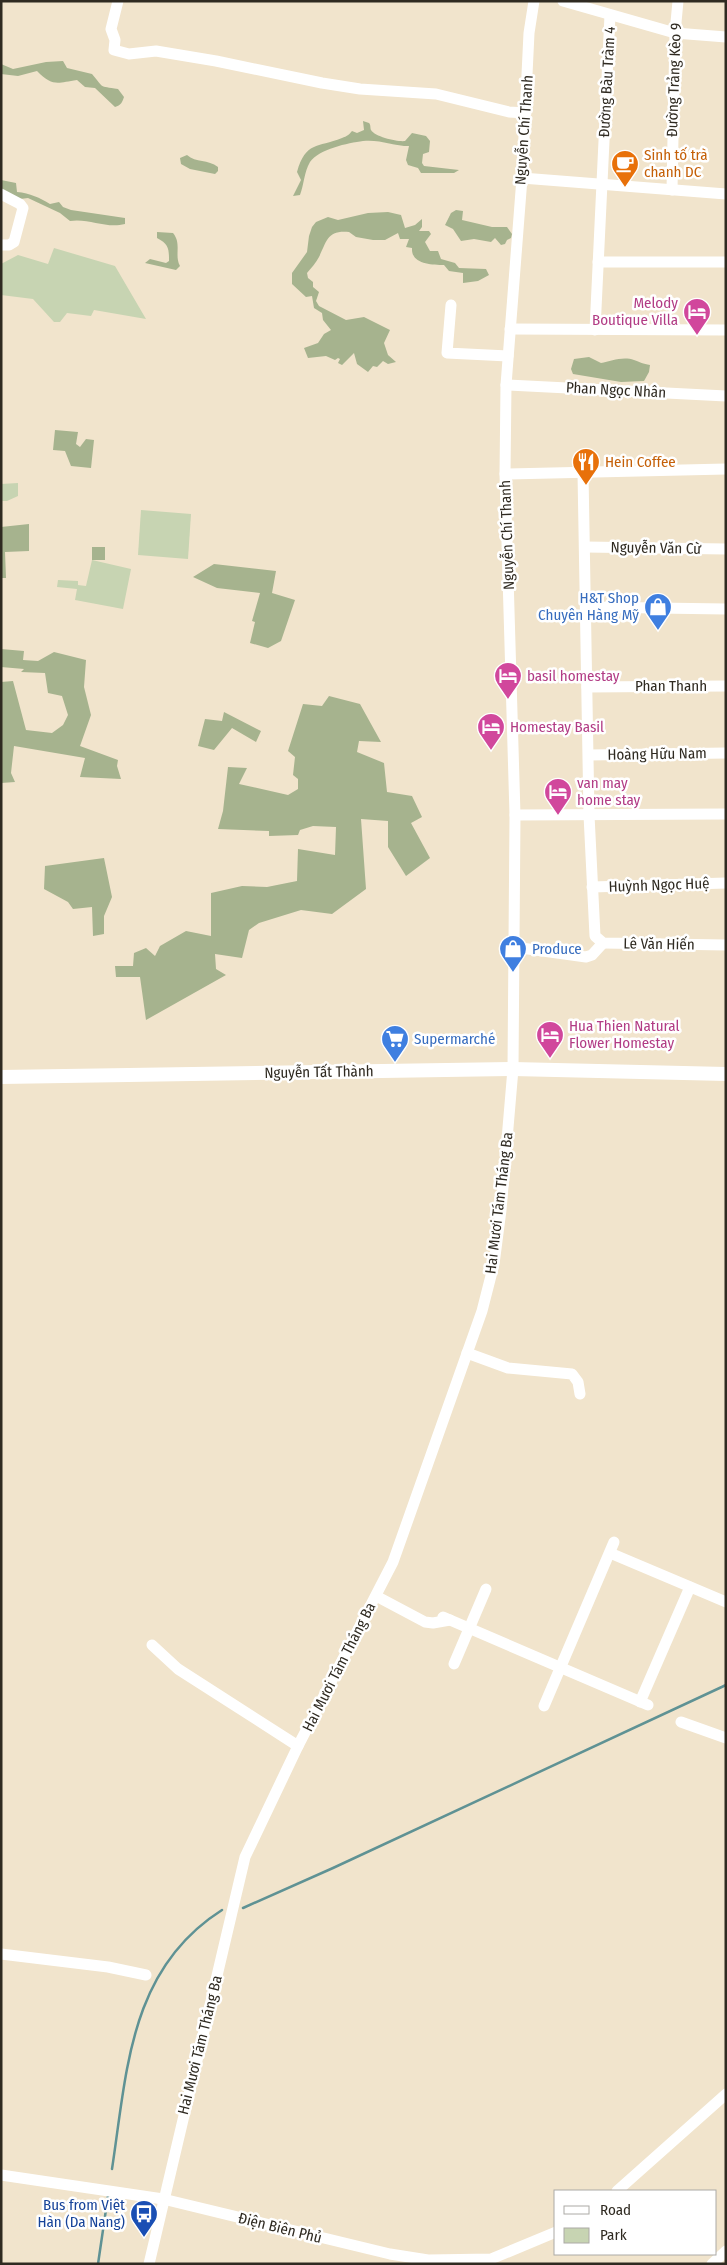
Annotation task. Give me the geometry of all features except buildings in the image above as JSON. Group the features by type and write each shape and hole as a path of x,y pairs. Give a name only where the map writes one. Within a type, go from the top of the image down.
{"main road":[{"name":"Nguyễn Tất Thành","path":"1,1077 512,1069 726,1074"}],"street":[{"path":"118,1 111,29 115,40 114,50 118,52 129,54 156,51 216,61 322,83 360,89 436,94 509,112 526,113"},
{"name":"Nguyễn Chí Thanh","path":"512,1069 515,816 505,474 506,385 522,178 529,33 534,1"},
{"path":"563,1 675,33 726,37"},
{"name":"Đường Trảng Kèo 9","path":"672,190 675,33 678,1"},
{"name":"Đường Bàu Tràm 4","path":"595,330 610,15"},
{"path":"522,178 726,194"},
{"path":"1,194 20,204 23,208 14,242 9,245 1,245"},
{"path":"598,262 726,262"},
{"path":"451,305 447,353 508,356"},
{"path":"510,330 726,330"},
{"name":"Phan Ngọc Nhân","path":"506,385 726,396"},
{"path":"505,474 726,470"},
{"path":"514,947 586,957 594,953 599,939 592,888 589,815 587,606 583,473"},
{"name":"Nguyễn Văn Cừ","path":"585,548 726,549"},
{"path":"587,606 726,609"},
{"name":"Phan Thanh","path":"587,687 726,686"},
{"name":"Hoàng Hữu Nam","path":"588,755 726,753"},
{"path":"515,816 726,814"},
{"name":"Huỳnh Ngọc Huệ","path":"592,888 726,883"},
{"name":"Lê Văn Hiến","path":"599,939 726,945"},
{"name":"Hai Mươi Tám Tháng Ba","path":"149,2264 245,1857 298,1746 393,1562 482,1311 494,1264 512,1069"},
{"path":"468,1353 508,1368 572,1374 578,1382 580,1394"},
{"path":"544,1706 614,1542"},
{"path":"610,1553 726,1602"},
{"path":"376,1596 425,1622 433,1624 447,1619 644,1703 690,1587"},
{"path":"454,1664 486,1589"},
{"path":"152,1646 178,1668 298,1746"},
{"path":"681,1722 726,1738"},
{"path":"1,1954 108,1967 146,1975"},
{"path":"618,2190 726,2094"},
{"name":"Điện Biên Phủ","path":"1,2174 163,2199 390,2254 428,2260 504,2259 554,2233"},
{"path":"712,2264 726,2251"}],"green space":[{"path":"63,61 67,68 92,74 102,86 118,89 124,97 121,104 115,107 95,88 85,87 77,80 51,82 37,71 18,76 1,74 1,64 13,69 46,62"},
{"path":"363,121 369,123 373,133 392,140 405,141 412,133 426,136 430,141 429,152 423,154 422,163 424,166 459,170 454,173 421,173 418,168 408,165 406,160 409,146 375,141 357,142 334,147 314,157 305,174 300,195 293,196 301,180 297,172 304,155 314,147 345,137 352,131 357,133 364,130"},
{"path":"187,155 218,167 218,171 215,174 190,169 181,164 180,158"},
{"path":"1,180 16,183 17,192 35,196 50,204 59,202 63,207 71,210 125,218 125,224 111,225 77,220 70,221 60,213 28,198 20,199 1,194"},
{"path":"456,210 463,211 462,220 492,227 507,227 512,234 511,238 501,245 495,238 491,242 474,239 461,241 453,229 445,225 451,213"},
{"path":"388,212 401,215 405,228 415,225 422,219 422,227 419,231 429,231 431,234 425,242 430,251 438,251 441,259 455,263 459,268 486,269 489,275 478,281 463,283 463,273 449,271 444,265 428,264 418,260 412,248 406,247 409,239 400,239 398,233 385,240 373,240 356,237 349,232 336,233 326,242 318,259 307,273 308,278 313,282 313,287 319,292 316,301 319,306 346,320 364,317 390,330 384,343 388,355 396,362 388,364 383,361 377,367 373,366 368,372 357,364 354,353 342,365 338,363 340,359 338,358 335,360 326,356 308,358 304,348 318,343 324,334 331,330 323,320 322,313 314,308 312,296 306,297 292,284 292,273 307,252 312,227 316,222 328,217 338,220 368,213"},
{"path":"157,232 173,233 176,237 180,266 176,270 145,263 150,259 166,263 169,261 167,247 164,242 157,238"},
{"path":"54,248 115,266 146,319 94,310 91,316 67,313 60,322 54,322 33,299 1,295 1,264 18,255 48,264"},
{"path":"589,357 601,363 617,359 630,359 650,365 649,372 644,381 621,382 573,374 571,369 574,359"},
{"path":"55,430 78,432 76,444 80,447 86,439 94,440 91,468 71,466 65,451 53,450"},
{"path":"18,483 18,496 7,501 1,501 1,484"},
{"path":"141,510 191,514 188,559 138,555"},
{"path":"29,524 29,551 5,552 6,578 1,578 1,527"},
{"path":"92,547 105,547 105,560 92,560"},
{"path":"92,560 131,569 123,609 75,600 77,589 57,587 58,580 78,581 78,585 86,586"},
{"path":"214,564 276,571 272,593 295,600 281,641 268,648 250,643 255,622 252,621 260,593 217,588 193,577"},
{"path":"1,649 24,651 23,660 38,661 54,652 86,660 84,687 91,715 80,746 118,760 117,766 121,779 80,777 85,758 14,746 11,773 15,782 1,783 1,682 13,681 26,730 52,733 63,725 68,715 62,696 48,693 45,673 21,672 24,669 1,667"},
{"path":"329,696 360,704 381,742 359,741 357,752 384,763 387,792 412,796 422,817 411,823 430,858 406,876 388,847 388,821 361,819 366,889 332,914 301,910 259,923 249,930 242,958 215,954 216,969 226,975 146,1020 140,977 116,977 115,966 133,966 134,953 146,948 155,956 160,946 186,931 211,936 211,893 242,886 267,887 297,881 298,849 335,855 336,827 313,826 300,830 298,835 269,836 269,831 218,829 223,811 228,767 247,768 239,784 288,795 298,789 298,779 293,775 295,757 288,751 303,704 322,706"},
{"path":"224,712 261,731 256,742 232,728 214,750 198,746 205,719 222,721"},
{"path":"104,858 112,897 104,916 104,934 93,936 92,907 73,909 68,902 44,889 45,866"}],"waterway":[{"path":"243,1908 726,1685"},
{"path":"112,2169 122,2095 129,2060 138,2025 150,1992 168,1962 191,1934 222,1910"},
{"path":"98,2264 108,2196"}],"place":[{"name":"Sinh tố trà chanh DC","path":"625,188"},
{"name":"Melody Boutique Villa","path":"697,336"},
{"name":"Hein Coffee","path":"586,486"},
{"name":"H&T Shop Chuyên Hàng Mỹ","path":"658,631"},
{"name":"basil homestay","path":"508,700"},
{"name":"Homestay Basil","path":"491,751"},
{"name":"van may home stay","path":"558,816"},
{"name":"Produce","path":"513,973"},
{"name":"Hua Thien Natural Flower Homestay","path":"550,1059"},
{"name":"Supermarché","path":"395,1063"},
{"name":"Bus from Việt Hàn (Da Nang)","path":"144,2238"}]}
